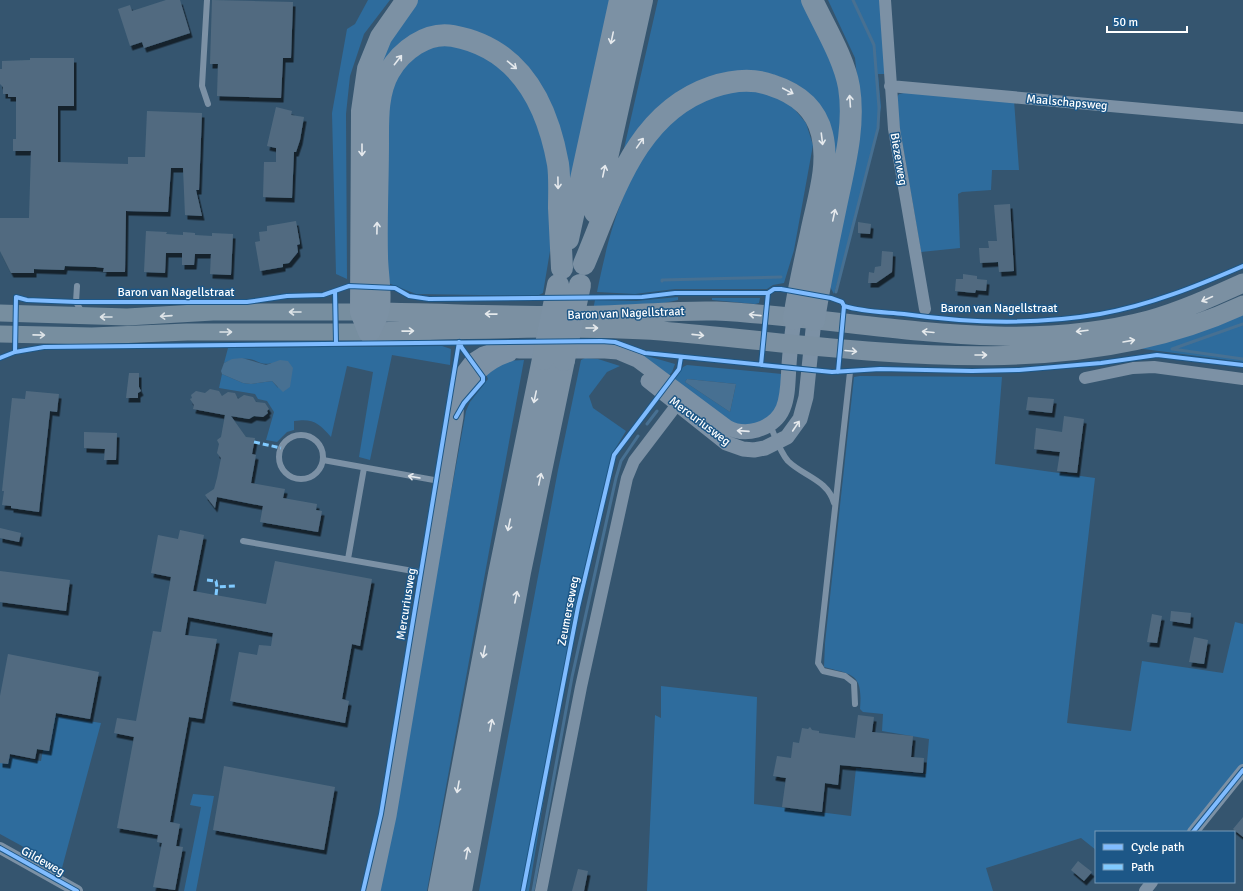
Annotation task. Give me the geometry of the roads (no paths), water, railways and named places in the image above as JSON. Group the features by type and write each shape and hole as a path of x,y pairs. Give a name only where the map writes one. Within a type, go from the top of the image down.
{"highway":[{"path":"370,312 362,111 368,69 381,37 407,0"},
{"path":"439,891 494,597 560,276 620,0"},
{"path":"461,891 520,572 582,274 642,0"},
{"path":"804,319 823,265 849,139 851,119 849,86 840,60 812,0"},
{"path":"369,332 377,255 378,125 381,95 388,73 400,57 414,45 427,39 447,35 466,38 483,44 500,55 518,70 536,97 548,123 558,166 560,276"},
{"path":"582,274 626,167 647,133 667,112 694,93 721,84 751,81 767,83 784,89 799,98 809,107 816,117 823,135 824,162 804,319"}],"main road":[{"name":"Baron van Nagellstraat","path":"0,313 84,317 145,317 213,312 370,312 602,315 667,311 716,311 969,336 1009,337 1040,336 1099,329 1149,320 1198,303 1243,283"},
{"name":"Baron van Nagellstraat","path":"0,334 92,336 165,333 369,332 597,328 659,331 853,351 922,355 1010,355 1076,350 1156,337 1203,322 1243,305"}],"street":[{"name":"Biezerweg","path":"885,0 894,129 925,309"},
{"name":"Maalschapsweg","path":"890,86 1243,118"},
{"path":"770,425 781,414 787,400 791,344 804,319"},
{"name":"Mercuriusweg","path":"680,400 726,443 735,447 754,450 765,448 778,442 787,436 800,419 805,402 812,346 804,319"},
{"name":"Mercuriusweg","path":"373,891 389,816 456,417 462,396 471,380 480,371 501,357 520,351 598,352 612,356 680,400 734,430 754,431 770,425"},
{"path":"1085,378 1133,368 1154,367 1243,378"},
{"path":"541,891 581,687 627,478 634,461 680,400"},
{"path":"1194,831 1243,770"},
{"name":"Gildeweg","path":"0,848 77,891"},
{"path":"1145,891 1151,883"}],"lane":[{"path":"207,0 202,86 208,104"},
{"path":"839,159 849,139"},
{"path":"819,198 829,178"},
{"path":"77,286 76,302 84,317"},
{"path":"850,372 818,663 823,671 845,676 854,683 855,704"},
{"path":"770,425 788,461 820,482 833,498 835,506"},
{"path":"304,434 317,440 323,453 323,460 321,467 310,477 295,478 283,469 279,455 284,442 297,435 304,434"},
{"path":"323,460 445,482"},
{"path":"348,559 364,468"},
{"path":"243,541 430,574"}],"waterway":[{"path":"836,292 878,128 879,108 874,45 853,0"},
{"path":"662,281 781,277"},
{"path":"1243,324 1172,349 1243,359"},
{"path":"647,424 657,411"},
{"path":"533,891 572,677 616,478 621,461 638,436"}]}
